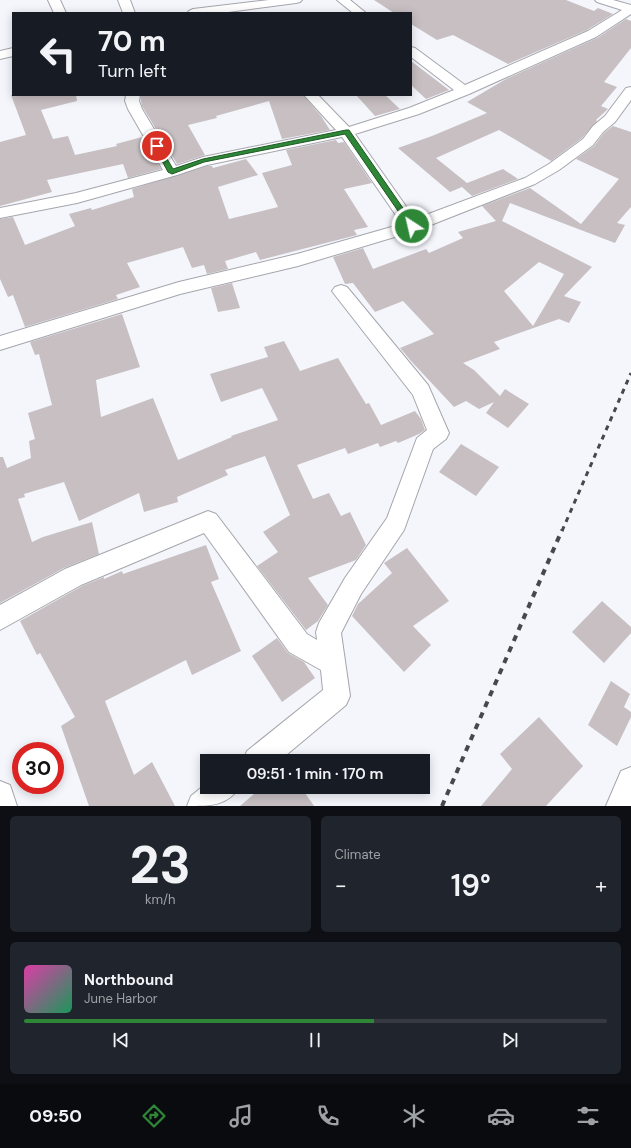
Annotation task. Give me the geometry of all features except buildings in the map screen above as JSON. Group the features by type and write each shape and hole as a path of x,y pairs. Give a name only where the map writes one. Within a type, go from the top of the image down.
{"street":[{"path":"54,0 60,12"},
{"path":"124,0 129,12"},
{"path":"208,12 238,10 296,0"},
{"path":"343,0 359,12"},
{"path":"601,0 631,9"},
{"path":"0,213 77,198 172,172 203,161 346,132 414,111 464,91 592,34 631,9"},
{"path":"0,55 12,52"},
{"path":"412,52 464,91"},
{"path":"0,343 179,288 298,260 412,226 530,181 554,167 588,142 598,129 610,119 631,90"},
{"path":"132,96 135,109 172,172"},
{"path":"312,96 346,132 412,226"},
{"path":"266,754 337,696 331,662 328,632 353,586 396,523 424,444 439,433 421,391 341,291"},
{"path":"0,618 74,577 208,521 298,643 331,662"},
{"path":"620,806 631,781"},
{"path":"201,806 216,794"},
{"path":"0,795 2,806"}],"railway":[{"path":"562,531 631,373"},
{"path":"442,806 562,530"}],"route":[{"path":"157,146 172,172 203,161 346,132 412,226"}]}
